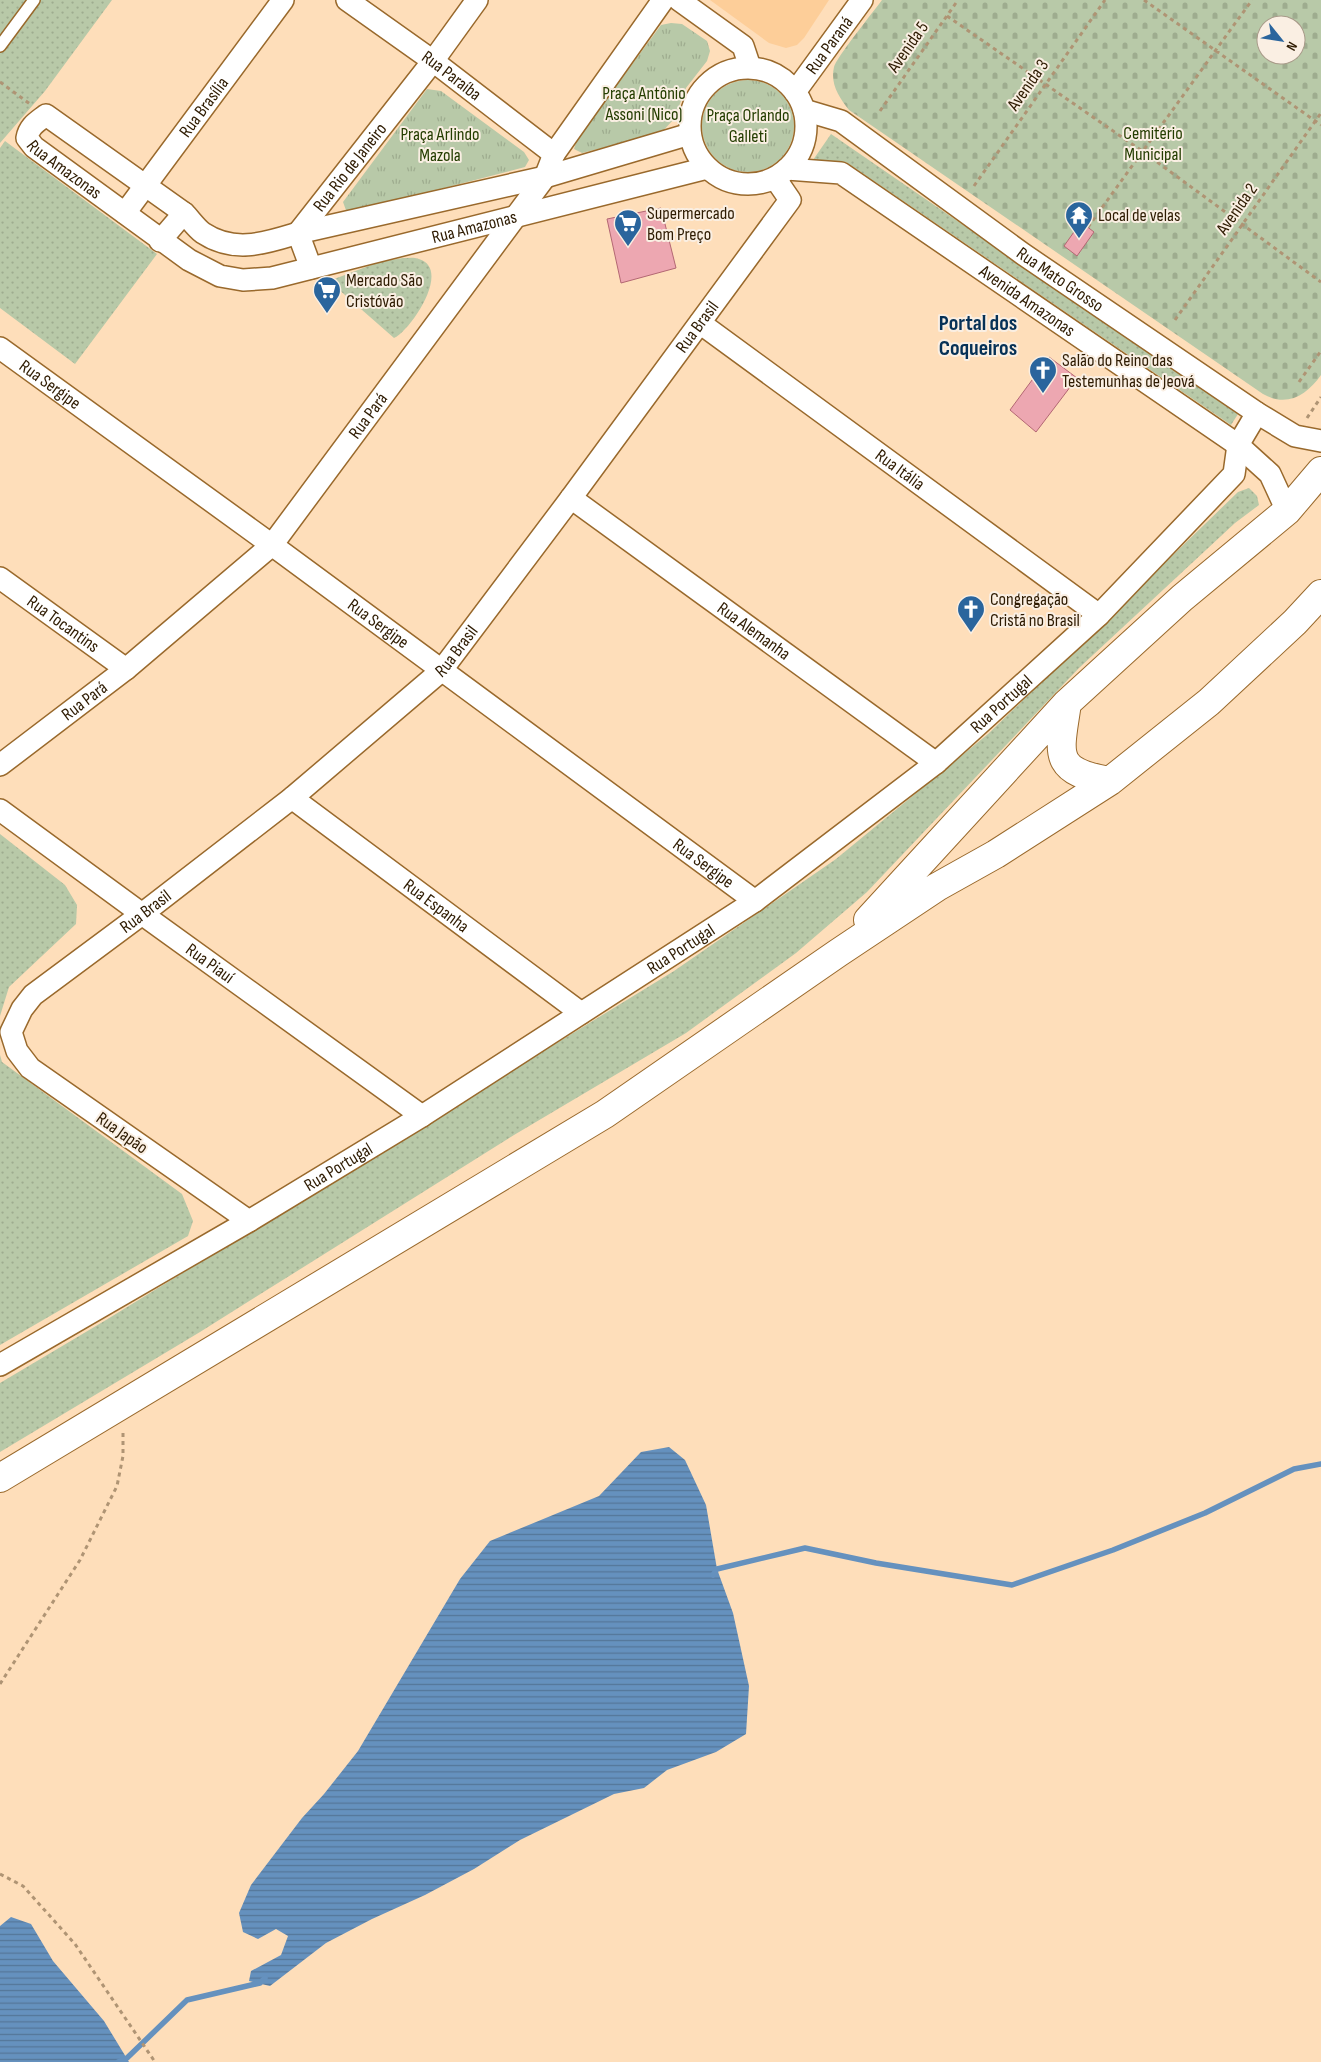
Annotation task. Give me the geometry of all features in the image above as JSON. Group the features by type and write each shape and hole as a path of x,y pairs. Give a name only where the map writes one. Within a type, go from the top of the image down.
{"main road":[{"path":"838,952 1067,703 1182,598 1287,511 1321,471"},
{"path":"0,1478 605,1114 838,952 937,887 996,854 1110,781 1209,702 1295,622 1321,594"},
{"path":"1067,703 1061,742 1062,760 1070,769 1087,777 1110,781"}],"street":[{"name":"Rua Brasília","path":"125,213 282,0"},
{"name":"Rua Paraíba","path":"347,0 433,61 554,154"},
{"name":"Rua Rio de Janeiro","path":"298,233 433,61 477,0"},
{"name":"Rua Pará","path":"0,765 126,669 272,545 545,177 554,154 663,0"},
{"path":"679,0 743,46 750,67"},
{"name":"Rua Paraná","path":"800,101 862,0"},
{"path":"750,67 767,71 783,79 800,101 806,126 804,142 798,156 781,173 762,183 747,185 732,183 719,177 707,168 693,147 690,134 690,117 695,101 704,87 717,76 733,69 750,67"},
{"name":"Rua Mato Grosso","path":"800,101 841,121 1023,254 1256,413 1295,436 1321,441"},
{"name":"Rua Amazonas","path":"690,134 545,177 298,233 258,245 228,244 202,232 184,213 46,115 28,131 27,138 29,142 160,241 189,260 220,276 243,280 272,278 707,168"},
{"name":"Rua Brasil","path":"12,1032 22,1009 33,995 142,914 292,798 441,671 790,200 781,173"},
{"name":"Avenida Amazonas","path":"781,173 842,173 1238,445 1270,474 1287,511"},
{"path":"160,241 184,213"},
{"path":"298,233 311,268"},
{"name":"Rua Itália","path":"700,323 1099,615"},
{"name":"Rua Sergipe","path":"0,348 272,545 755,901"},
{"name":"Rua Portugal","path":"0,1365 249,1221 422,1116 755,901 936,763 1099,615 1234,474 1238,445 1256,413"},
{"name":"Rua Alemanha","path":"571,498 936,763"},
{"name":"Rua Tocantins","path":"0,578 126,669"},
{"name":"Rua Espanha","path":"292,798 581,1013"},
{"name":"Rua Piauí","path":"0,810 422,1116"},
{"name":"Rua Japão","path":"12,1032 17,1051 30,1068 249,1221"}],"lane":[{"path":"0,46 34,0"}],"path":[{"name":"Avenida 5","path":"880,111 958,0"},
{"name":"Avenida 3","path":"974,186 1105,0"},
{"path":"1144,0 1321,125"},
{"path":"1088,228 1252,0"},
{"path":"946,16 1142,151 1321,282"},
{"path":"0,82 46,115"},
{"name":"Avenida 2","path":"1175,320 1321,113"},
{"path":"1299,382 1321,351"},
{"path":"0,1684 80,1560 117,1486 123,1456 122,1405"},
{"path":"0,1874 23,1886 75,1944 155,2062"}],"shaded area":[{"path":"710,0 829,0 804,38 797,45 786,48 769,43"}],"green space":[{"path":"0,0 112,0 45,91 0,143"},
{"name":"Cemitério Municipal","path":"882,0 1321,0 1321,375 1309,388 1296,397 1280,400 1263,394 849,110 839,95 833,79 836,62"},
{"name":"Praça Antônio Assoni (Nico)","path":"671,23 682,24 707,41 710,51 707,61 686,88 674,119 661,133 582,153 574,149 577,139 661,25"},
{"name":"Praça Orlando Galleti","path":"748,80 757,81 774,88 786,100 793,117 793,135 786,152 774,164 757,171 748,172 739,171 722,164 710,152 703,135 702,126 703,117 710,100 722,88 739,81"},
{"name":"Praça Arlindo Mazola","path":"427,89 441,91 524,152 529,160 525,167 347,213 343,202"},
{"path":"831,134 1238,414 1231,425 846,162 813,160"},
{"path":"5,141 157,254 75,364 0,308 0,148"},
{"path":"417,258 428,265 431,274 430,286 425,299 410,324 394,338 329,281 379,262"},
{"path":"1249,488 1257,496 1259,505 1235,523 1079,668 867,892 796,953 686,1033 514,1135 200,1332 0,1452 0,1383 106,1320 674,971 836,859 988,734 1238,492"},
{"path":"0,834 65,885 77,905 76,924 9,987 0,1016"},
{"path":"0,1055 2,1062 182,1194 193,1221 188,1236 0,1345"}],"water":[{"path":"669,1447 685,1460 706,1505 717,1569 733,1613 749,1686 746,1734 716,1752 667,1770 644,1788 614,1794 520,1840 474,1869 326,1943 270,1986 249,1981 251,1971 281,1955 288,1936 276,1929 258,1939 243,1932 239,1913 251,1885 302,1818 358,1751 460,1579 490,1541 599,1496 641,1452"},
{"path":"11,1917 31,1924 53,1961 104,2021 129,2062 0,2062 0,1926"}],"building":[{"path":"661,208 676,268 621,283 607,219"},
{"name":"Local de velas","path":"1081,222 1094,232 1077,256 1064,246"},
{"name":"Salão do Reino das Testemunhas de Jeová","path":"1049,357 1077,378 1036,432 1010,410"}],"waterway":[{"path":"713,1575 717,1569 805,1548 876,1563 1012,1585 1113,1550 1205,1513 1294,1469 1321,1464"},
{"path":"118,2062 127,2058 187,2000 260,1983 265,1978"}],"place":[{"name":"Local de velas","path":"1079,239"},
{"name":"Supermercado Bom Preço","path":"628,247"},
{"name":"Mercado São Cristóvão","path":"327,314"},
{"name":"Salão do Reino das Testemunhas de Jeová","path":"1043,394"},
{"name":"Congregação Cristã no Brasil","path":"971,633"}],"district":[{"name":"Portal dos Coqueiros","path":"978,336"}]}
